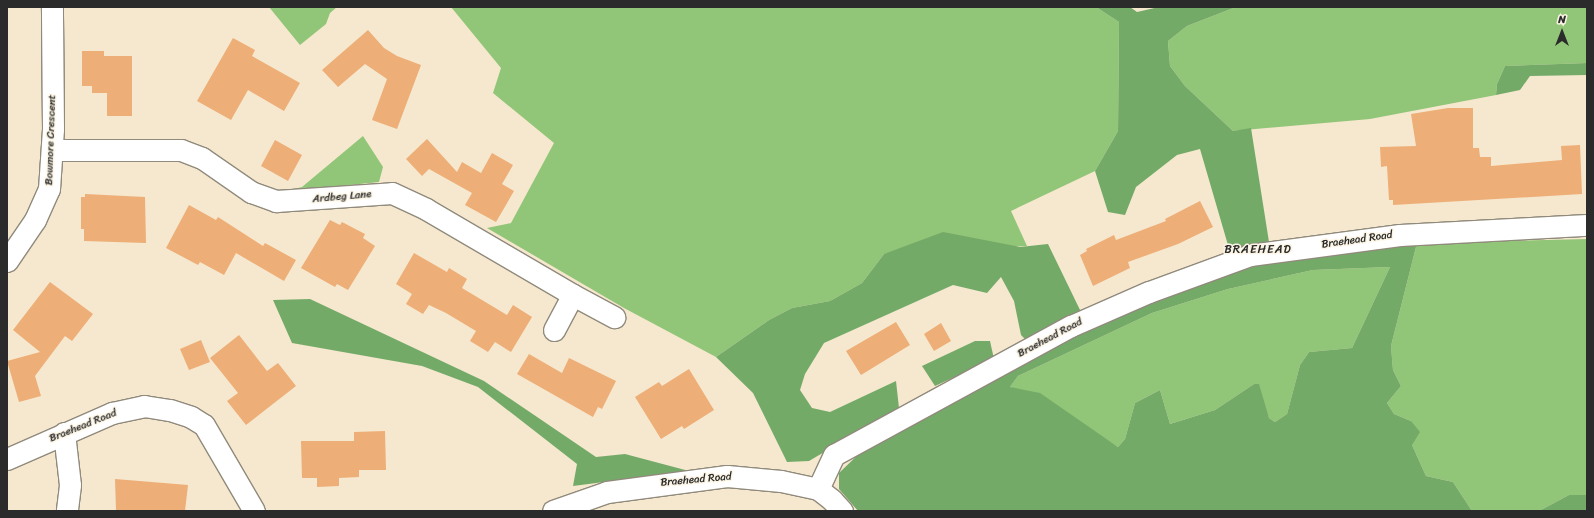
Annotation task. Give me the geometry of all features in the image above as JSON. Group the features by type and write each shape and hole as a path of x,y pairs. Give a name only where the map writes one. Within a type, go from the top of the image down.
{"street":[{"name":"Bowmore Crescent","path":"7,261 35,220 49,189 52,150 52,7"},
{"name":"Ardbeg Lane","path":"52,150 181,150 202,158 251,192 276,202 392,193 426,210 614,317"},
{"name":"Braehead Road","path":"553,511 607,492 727,476 781,481 818,489 834,455 1070,326 1149,292 1250,255 1400,235 1587,225"},
{"path":"554,330 573,295"},
{"name":"Braehead Road","path":"7,460 64,433 112,413 144,406 170,410 191,417 204,425 254,511"},
{"path":"64,433 70,486 67,511"},
{"path":"818,489 832,500 842,511"}],"green space":[{"path":"269,7 337,7 330,13 326,24 300,45"},
{"path":"451,7 1096,7 1119,22 1118,131 1095,171 1011,211 1027,246 884,254 862,283 830,301 792,308 769,320 716,357 624,308 487,228 511,223 554,143 493,93 501,68"},
{"path":"1096,7 1130,7 1137,12 1159,7 1236,7 1187,26 1168,41 1170,66 1185,86 1233,131 1251,128 1269,242 1230,252 1200,149 1177,155 1136,187 1125,215 1108,212 1095,171 1118,131 1119,22"},
{"path":"1236,7 1587,7 1587,63 1505,66 1497,84 1496,95 1370,119 1233,131 1185,86 1170,66 1168,41 1187,26"},
{"path":"1587,63 1587,75 1530,76 1520,90 1496,95 1497,84 1505,66"},
{"path":"363,136 383,167 379,182 282,192 302,187"},
{"path":"943,232 1020,247 1048,244 1081,312 1027,341 1021,335 1014,301 1001,277 987,293 953,285 824,343 805,374 800,390 812,408 830,412 896,381 899,408 809,461 787,462 753,393 716,357 769,320 792,308 830,301 862,283 884,254"},
{"path":"1587,239 1587,495 1569,495 1539,511 1472,511 1453,482 1426,476 1412,445 1411,421 1394,414 1387,403 1401,386 1393,370 1391,346 1417,243"},
{"path":"1417,243 1391,346 1393,370 1401,386 1387,403 1394,414 1411,421 1420,432 1412,445 1426,476 1453,482 1472,511 858,511 839,489 839,473 863,450 1115,313 1253,261","holes":["1390,267 1352,348 1309,352 1300,365 1287,414 1275,422 1269,418 1259,384 1254,384 1215,410 1170,424 1160,390 1135,403 1125,439 1118,447 1040,393 1010,387 1018,376 1152,313 1228,289 1313,270"]},
{"path":"1390,267 1352,348 1309,352 1300,365 1287,414 1275,422 1269,418 1254,384 1215,410 1170,424 1160,390 1135,403 1125,439 1118,447 1080,423 1010,387 1018,376 1152,313 1228,289 1313,270"},
{"path":"310,299 484,381 596,457 625,454 689,471 573,486 577,464 478,387 422,366 292,343 273,300"},
{"path":"975,341 990,341 994,359 935,386 922,366"},
{"path":"1569,495 1587,495 1587,511 1539,511"}],"building":[{"path":"368,30 384,48 397,56 421,65 397,129 372,120 387,79 365,64 338,87 322,70"},
{"path":"233,38 255,50 252,56 300,83 284,111 248,90 231,120 197,101"},
{"path":"82,51 104,51 104,56 132,56 132,116 107,116 107,93 92,93 92,86 82,86"},
{"path":"1448,108 1473,108 1473,148 1479,148 1480,157 1491,157 1491,166 1562,160 1561,146 1580,145 1582,194 1393,205 1393,200 1389,200 1387,166 1381,167 1380,147 1416,146 1411,114"},
{"path":"427,139 457,172 462,162 481,173 492,153 513,165 502,184 514,191 496,222 465,205 472,193 429,169 422,176 406,159"},
{"path":"275,140 302,155 288,181 261,166"},
{"path":"85,194 145,197 146,243 84,241 84,229 81,229 81,197 85,197"},
{"path":"1200,201 1213,227 1178,244 1128,262 1130,268 1093,286 1080,255 1087,251 1086,249 1114,235 1116,240 1166,221 1165,219"},
{"path":"189,205 216,220 218,217 263,246 265,243 296,260 284,281 236,253 224,275 200,262 198,265 166,248"},
{"path":"330,220 340,225 342,222 365,234 363,238 375,246 348,290 337,284 335,287 301,268"},
{"path":"414,253 447,272 449,268 467,279 462,288 507,315 513,305 532,317 511,352 495,342 488,352 470,341 476,331 446,313 429,305 423,314 406,304 412,294 396,284"},
{"path":"50,282 93,314 72,341 65,336 35,376 41,396 19,402 7,361 40,352 13,330"},
{"path":"896,322 910,345 861,375 846,351"},
{"path":"941,323 951,341 934,351 924,334"},
{"path":"239,335 267,371 278,363 296,386 246,425 227,401 238,393 210,358"},
{"path":"201,340 210,362 189,370 180,349"},
{"path":"529,354 562,373 569,358 616,381 602,409 598,407 593,417 517,374"},
{"path":"689,369 714,410 684,429 682,426 661,439 635,397 659,382 662,386"},
{"path":"385,431 386,470 359,470 359,477 339,478 339,486 317,487 317,478 302,478 301,441 354,441 354,432"},
{"path":"115,479 188,485 185,511 116,511"}],"district":[{"name":"BRAEHEAD","path":"1258,250"}]}
